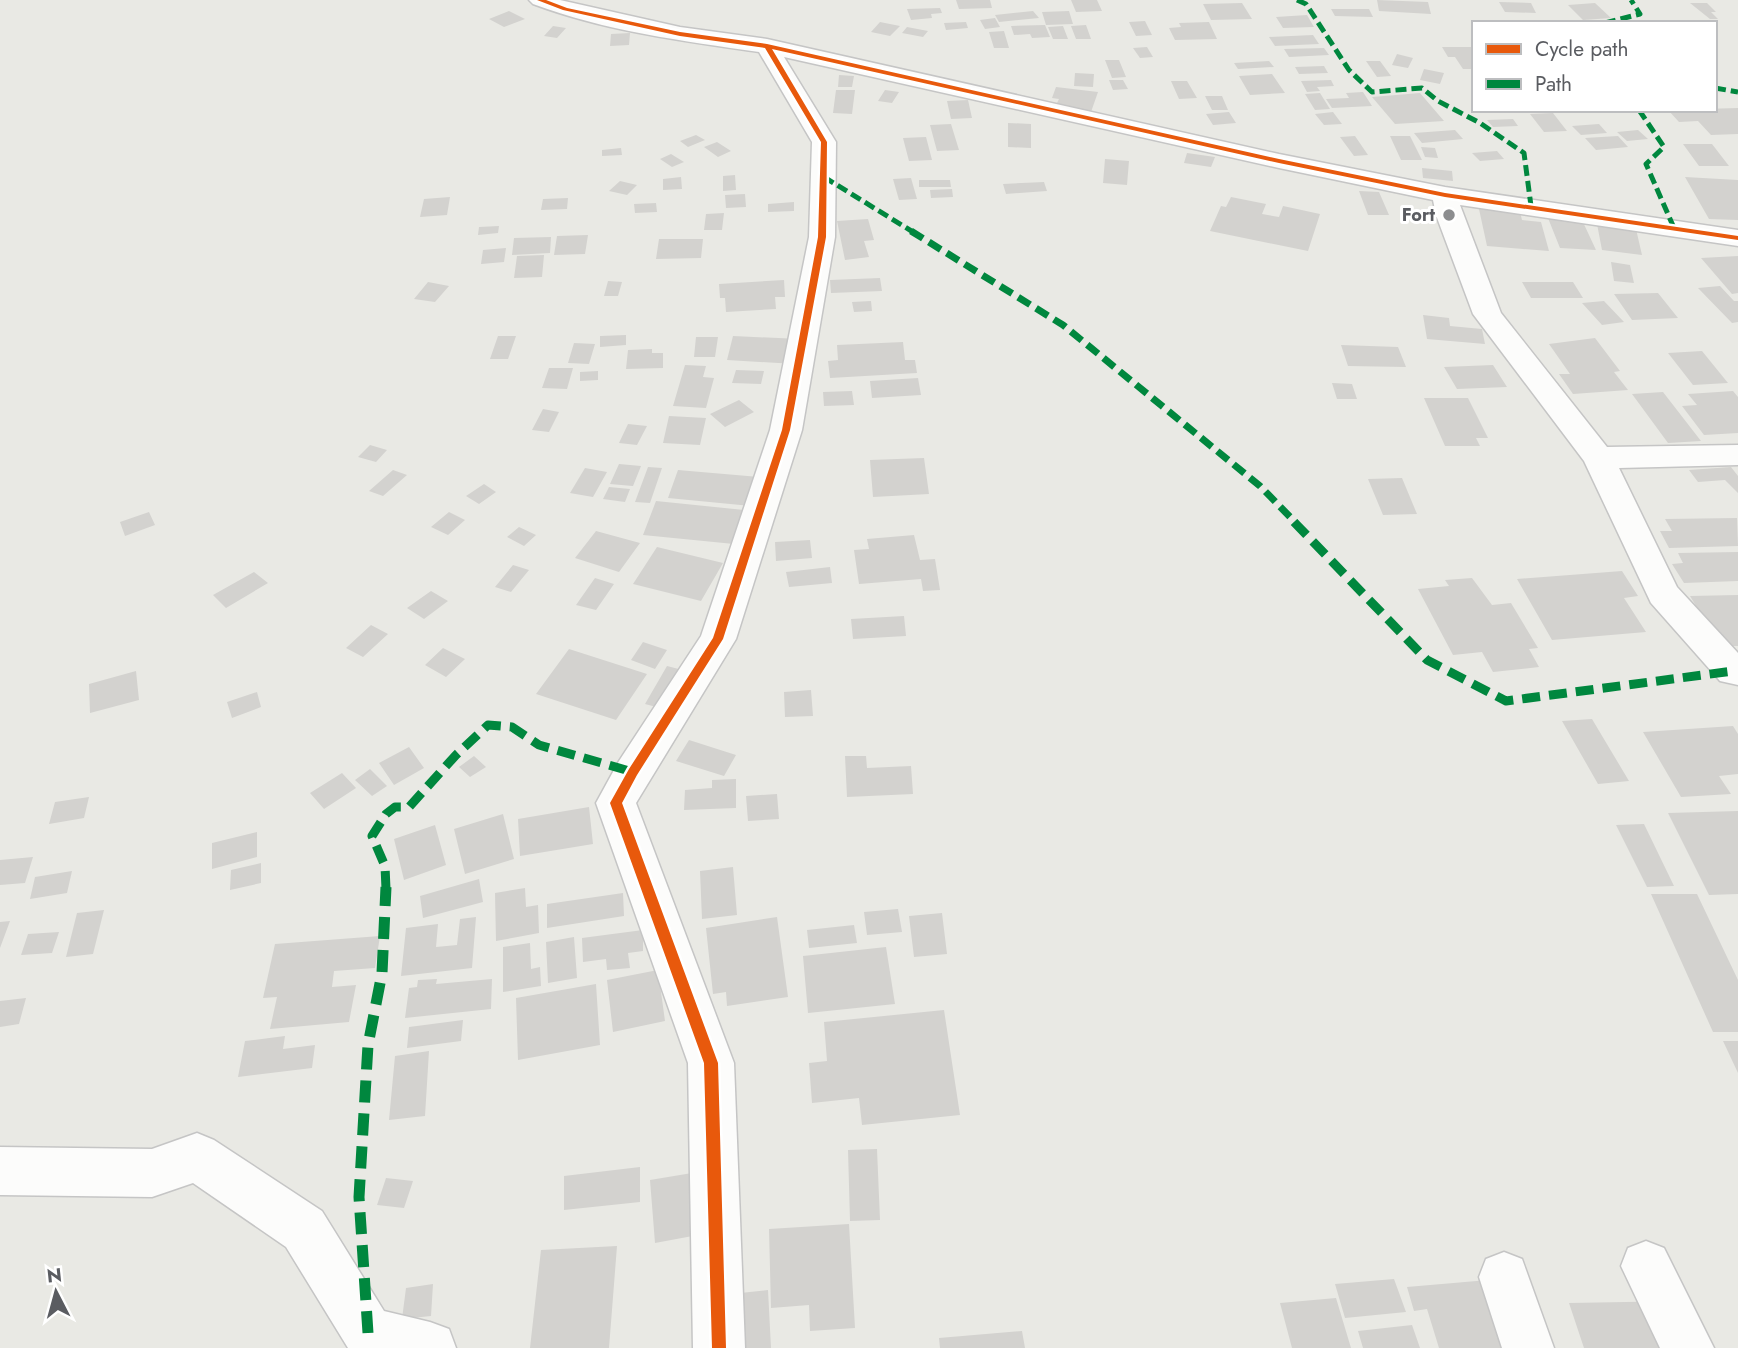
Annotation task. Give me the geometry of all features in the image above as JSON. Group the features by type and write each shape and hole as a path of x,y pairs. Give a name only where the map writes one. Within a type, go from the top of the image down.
{"street":[{"path":"540,0 565,9 680,34 767,46 1238,152 1445,195 1738,238"},
{"path":"719,1348 711,1063 616,803 718,639 786,430 822,237 824,142 767,46"},
{"path":"1445,195 1449,215 1487,314 1598,458 1663,594 1736,674"},
{"path":"1598,458 1738,455"},
{"path":"0,1171 152,1173 197,1157 304,1228 368,1333 430,1348"},
{"path":"1646,1266 1688,1348"},
{"path":"1504,1277 1528,1348"}],"building":[{"path":"956,0 990,0 992,8 959,9"},
{"path":"1071,0 1097,0 1102,11 1076,12"},
{"path":"1377,0 1428,2 1431,14 1379,11"},
{"path":"1499,2 1531,3 1536,13 1505,12"},
{"path":"1242,3 1252,19 1211,20 1203,4"},
{"path":"1595,3 1611,18 1583,20 1568,5"},
{"path":"1690,3 1707,3 1716,12 1711,12 1718,19 1710,19"},
{"path":"940,8 942,13 931,14 932,18 911,20 907,9"},
{"path":"1331,9 1369,9 1373,17 1335,16"},
{"path":"509,11 525,19 504,27 489,19"},
{"path":"1033,11 1039,18 999,22 995,15"},
{"path":"1069,11 1073,24 1046,25 1042,12"},
{"path":"1307,15 1314,27 1283,28 1276,17"},
{"path":"995,18 1000,27 985,29 980,20"},
{"path":"1145,21 1152,35 1136,36 1129,22"},
{"path":"880,22 900,26 890,36 871,32"},
{"path":"966,22 968,28 946,30 944,23"},
{"path":"1209,22 1217,39 1175,40 1169,28 1181,27 1179,23"},
{"path":"1045,25 1050,37 1014,35 1011,26"},
{"path":"1086,25 1091,39 1076,39 1071,26"},
{"path":"553,26 566,28 557,38 544,36"},
{"path":"1063,26 1068,39 1053,39 1048,27"},
{"path":"907,27 928,31 923,37 902,33"},
{"path":"1004,31 1009,48 994,48 989,32"},
{"path":"630,33 629,45 610,46 611,34"},
{"path":"1313,35 1319,44 1275,46 1269,37"},
{"path":"1147,47 1153,57 1140,58 1133,48"},
{"path":"1442,47 1472,47 1472,69 1463,69 1455,57 1448,57"},
{"path":"1324,48 1329,55 1289,57 1284,49"},
{"path":"1397,54 1413,58 1408,68 1392,65"},
{"path":"1105,60 1119,60 1126,77 1112,78"},
{"path":"1269,61 1274,67 1238,69 1234,63"},
{"path":"1366,61 1380,61 1391,76 1377,77"},
{"path":"1324,66 1328,73 1299,74 1295,67"},
{"path":"1424,69 1444,73 1440,84 1420,80"},
{"path":"1075,73 1094,74 1093,87 1074,86"},
{"path":"1272,74 1285,93 1250,95 1239,76"},
{"path":"839,75 854,76 852,87 838,87"},
{"path":"1109,80 1123,80 1128,89 1113,90"},
{"path":"1331,80 1334,86 1317,87 1320,91 1307,92 1301,81"},
{"path":"1171,81 1187,81 1197,98 1179,99"},
{"path":"1056,87 1098,92 1091,112 1055,107 1059,99 1052,98"},
{"path":"836,90 855,90 852,114 833,113"},
{"path":"885,90 899,92 892,103 878,101"},
{"path":"1363,92 1372,106 1332,108 1326,99 1349,98 1346,93"},
{"path":"1320,93 1330,109 1315,110 1305,94"},
{"path":"1420,93 1444,121 1395,124 1372,97"},
{"path":"1205,96 1222,96 1228,110 1212,110"},
{"path":"968,100 972,118 951,119 947,101"},
{"path":"1738,108 1738,134 1711,135 1698,121 1679,122 1670,112 1717,112 1717,109"},
{"path":"1229,112 1236,123 1213,125 1206,114"},
{"path":"1333,112 1342,124 1324,125 1315,114"},
{"path":"1553,113 1567,131 1544,132 1530,114"},
{"path":"1513,119 1518,126 1493,127 1487,120"},
{"path":"1008,123 1031,124 1031,148 1008,147"},
{"path":"951,124 959,150 937,151 930,125"},
{"path":"1599,124 1607,133 1581,135 1572,126"},
{"path":"1455,130 1463,139 1422,143 1414,133"},
{"path":"1638,130 1648,139 1627,141 1617,132"},
{"path":"696,135 705,140 688,147 680,141"},
{"path":"1355,136 1368,155 1354,156 1340,137"},
{"path":"1390,136 1410,136 1422,160 1401,160"},
{"path":"1618,136 1628,147 1596,150 1585,138"},
{"path":"926,137 932,160 909,161 903,138"},
{"path":"717,142 731,151 718,157 704,147"},
{"path":"1683,144 1712,144 1729,166 1699,166"},
{"path":"1421,147 1435,148 1438,158 1425,157"},
{"path":"621,148 622,155 602,156 602,150"},
{"path":"1497,151 1504,159 1480,161 1472,153"},
{"path":"1187,153 1215,157 1211,167 1184,163"},
{"path":"671,154 684,162 672,167 660,159"},
{"path":"1105,159 1129,161 1127,185 1103,183"},
{"path":"1422,168 1452,171 1453,181 1423,178"},
{"path":"735,175 736,190 723,191 723,176"},
{"path":"681,177 682,189 663,190 663,179"},
{"path":"1685,177 1738,180 1738,220 1709,219"},
{"path":"911,178 917,199 899,200 893,179"},
{"path":"919,180 950,180 951,187 919,187"},
{"path":"620,181 637,185 627,195 609,191"},
{"path":"1044,182 1047,191 1006,194 1003,184"},
{"path":"952,189 953,197 931,198 930,190"},
{"path":"1359,191 1379,192 1389,215 1368,215"},
{"path":"745,194 746,207 726,208 725,195"},
{"path":"450,197 447,215 420,217 424,199"},
{"path":"1231,197 1266,204 1262,214 1279,217 1283,206 1320,214 1308,251 1210,231 1221,206 1226,207"},
{"path":"568,198 567,209 541,210 543,199"},
{"path":"794,202 794,211 768,212 768,204"},
{"path":"656,203 657,212 635,213 634,204"},
{"path":"1479,209 1520,212 1522,220 1541,222 1549,251 1487,246"},
{"path":"724,213 722,230 704,230 706,214"},
{"path":"1548,218 1582,220 1596,250 1560,248"},
{"path":"868,219 874,240 864,241 869,257 845,260 837,221"},
{"path":"1597,224 1636,229 1642,255 1602,250"},
{"path":"499,226 498,233 478,235 479,227"},
{"path":"588,235 585,254 554,255 557,236"},
{"path":"551,237 550,253 512,255 514,238"},
{"path":"659,239 703,239 701,258 656,259"},
{"path":"506,248 504,262 481,264 483,250"},
{"path":"544,255 542,277 514,278 517,256"},
{"path":"1738,256 1738,293 1732,294 1701,258"},
{"path":"1611,262 1630,265 1634,283 1614,281"},
{"path":"880,278 882,291 831,293 830,280"},
{"path":"784,280 785,297 775,297 776,309 726,312 725,298 720,298 719,284"},
{"path":"608,281 622,282 618,296 604,296"},
{"path":"428,282 449,286 435,302 414,299"},
{"path":"1522,282 1573,282 1583,298 1531,298"},
{"path":"1720,286 1734,301 1738,301 1738,322 1732,323 1698,288"},
{"path":"1658,293 1678,318 1632,320 1614,294"},
{"path":"871,301 872,311 854,312 852,302"},
{"path":"1604,301 1624,322 1602,325 1582,303"},
{"path":"1423,315 1449,318 1450,326 1482,329 1485,344 1427,339"},
{"path":"626,335 626,345 600,347 600,336"},
{"path":"498,336 516,336 508,359 490,359"},
{"path":"733,336 800,339 795,364 727,360"},
{"path":"696,337 718,337 715,357 694,357"},
{"path":"1595,338 1620,371 1614,372 1628,390 1573,394 1559,374 1570,374 1549,344"},
{"path":"903,342 905,360 915,360 917,373 830,378 828,361 838,360 837,345"},
{"path":"574,343 595,344 589,364 568,363"},
{"path":"1341,345 1398,347 1406,367 1348,366"},
{"path":"652,349 652,353 663,353 663,368 626,369 628,350"},
{"path":"1702,351 1728,383 1693,385 1668,353"},
{"path":"685,365 706,366 703,377 714,378 706,408 673,406"},
{"path":"1493,365 1507,387 1457,389 1444,367"},
{"path":"549,368 573,368 567,389 542,388"},
{"path":"736,370 764,371 761,384 732,383"},
{"path":"598,371 598,380 580,381 580,372"},
{"path":"918,378 921,395 872,398 870,381"},
{"path":"1332,383 1352,384 1357,399 1337,399"},
{"path":"852,391 854,405 824,406 823,392"},
{"path":"1733,391 1738,397 1738,433 1704,435 1682,406 1697,405 1688,394"},
{"path":"1663,392 1701,441 1668,443 1632,394"},
{"path":"1424,398 1468,398 1488,438 1476,438 1480,446 1445,446"},
{"path":"739,400 754,412 725,427 710,414"},
{"path":"543,409 559,412 549,432 532,430"},
{"path":"669,416 706,418 700,445 663,443"},
{"path":"628,424 647,426 637,445 619,443"},
{"path":"370,445 387,450 376,462 358,457"},
{"path":"924,458 929,494 873,497 870,460"},
{"path":"619,464 641,466 633,486 610,484"},
{"path":"648,467 662,468 650,503 635,502"},
{"path":"1731,467 1738,476 1738,493 1725,480 1698,482 1689,470"},
{"path":"585,468 607,472 593,497 570,493"},
{"path":"393,470 407,475 383,496 369,491"},
{"path":"678,470 759,477 751,506 668,498"},
{"path":"1402,478 1417,514 1383,515 1368,479"},
{"path":"484,484 496,492 479,504 466,496"},
{"path":"609,487 630,489 625,502 603,499"},
{"path":"656,501 744,510 734,544 643,535"},
{"path":"149,512 155,525 125,536 120,522"},
{"path":"449,512 465,520 448,535 431,527"},
{"path":"1737,518 1738,546 1669,548 1660,531 1672,531 1665,519"},
{"path":"519,527 536,535 524,546 507,537"},
{"path":"596,531 640,543 619,572 575,558"},
{"path":"914,535 920,560 935,559 940,590 923,591 921,579 859,584 854,550 869,549 867,539"},
{"path":"810,540 812,558 776,561 775,542"},
{"path":"657,547 723,563 701,601 633,584"},
{"path":"1738,552 1738,581 1684,583 1672,564 1683,563 1678,553"},
{"path":"513,565 529,570 511,592 495,587"},
{"path":"830,567 832,583 789,587 786,572"},
{"path":"1622,571 1638,596 1624,598 1646,632 1552,640 1517,579"},
{"path":"254,572 268,583 226,608 213,595"},
{"path":"595,578 614,584 596,610 576,605"},
{"path":"1472,578 1492,605 1511,603 1538,648 1529,649 1539,667 1493,672 1482,652 1453,655 1418,589 1449,586 1445,580"},
{"path":"431,591 448,601 424,619 407,608"},
{"path":"1738,595 1738,646 1720,646 1690,596"},
{"path":"904,616 906,636 853,639 851,619"},
{"path":"371,625 388,634 363,657 346,648"},
{"path":"643,642 667,650 655,669 631,660"},
{"path":"443,648 465,659 446,677 425,665"},
{"path":"569,649 647,674 616,720 536,694"},
{"path":"667,666 690,672 668,710 645,704"},
{"path":"136,671 139,700 90,713 89,684"},
{"path":"811,690 813,716 785,717 784,692"},
{"path":"257,692 261,707 232,718 227,702"},
{"path":"1592,719 1629,781 1598,784 1562,721"},
{"path":"1733,726 1738,734 1738,774 1719,776 1731,794 1681,797 1643,732"},
{"path":"689,740 736,755 724,776 676,761"},
{"path":"409,747 424,768 394,785 379,763"},
{"path":"474,756 486,767 470,777 459,767"},
{"path":"845,756 866,756 867,768 911,766 913,794 847,797"},
{"path":"370,769 387,786 372,796 355,780"},
{"path":"342,773 356,788 324,809 310,793"},
{"path":"736,779 736,808 684,810 685,790 712,788 712,780"},
{"path":"777,794 779,819 748,821 746,796"},
{"path":"89,797 84,818 49,824 55,802"},
{"path":"589,807 593,844 520,856 518,819"},
{"path":"1738,811 1738,894 1709,895 1668,813"},
{"path":"503,814 514,859 465,874 454,829"},
{"path":"1644,824 1674,886 1647,887 1616,825"},
{"path":"435,825 446,865 404,880 394,839"},
{"path":"257,832 257,857 212,869 212,843"},
{"path":"33,857 25,883 0,885 0,860"},
{"path":"261,863 261,883 230,890 231,870"},
{"path":"733,867 737,915 702,919 700,871"},
{"path":"72,871 67,893 30,899 35,877"},
{"path":"479,879 483,902 423,918 420,896"},
{"path":"525,888 526,907 538,905 539,933 496,941 495,893"},
{"path":"623,893 624,916 547,928 547,904"},
{"path":"1651,894 1697,894 1738,980 1738,1032 1713,1032"},
{"path":"898,909 902,932 867,935 864,912"},
{"path":"104,910 93,954 66,957 77,913"},
{"path":"942,913 947,954 914,957 909,916"},
{"path":"476,917 472,968 401,976 406,928 438,924 436,947 457,945 460,919"},
{"path":"777,917 788,997 727,1006 726,992 713,994 706,928"},
{"path":"10,921 0,948 0,922"},
{"path":"854,925 857,943 809,948 807,930"},
{"path":"643,930 643,951 628,953 630,968 607,970 606,959 583,962 582,938"},
{"path":"59,932 52,953 21,955 28,934"},
{"path":"380,936 375,968 334,971 332,987 356,985 349,1022 270,1029 277,997 263,998 275,944"},
{"path":"574,937 577,978 548,983 546,942"},
{"path":"530,943 531,969 540,967 541,986 503,992 503,947"},
{"path":"886,947 895,1004 808,1013 803,956"},
{"path":"658,970 665,1021 613,1032 607,980"},
{"path":"437,979 436,984 492,979 491,1009 405,1018 409,988 417,987 418,980"},
{"path":"596,984 600,1045 518,1060 516,998"},
{"path":"26,998 19,1024 0,1027 0,1001"},
{"path":"944,1010 960,1115 862,1125 859,1098 812,1103 809,1063 827,1061 824,1022"},
{"path":"463,1020 461,1041 407,1048 409,1027"},
{"path":"285,1036 283,1049 315,1045 312,1068 238,1077 245,1041"},
{"path":"1723,1041 1738,1041 1738,1073"},
{"path":"429,1051 425,1116 389,1120 395,1056"},
{"path":"877,1149 880,1220 850,1221 848,1150"},
{"path":"640,1167 640,1202 564,1210 564,1176"},
{"path":"692,1173 698,1235 655,1243 650,1180"},
{"path":"386,1178 413,1181 404,1208 377,1205"},
{"path":"849,1224 855,1328 810,1331 809,1305 771,1308 769,1229"},
{"path":"617,1246 609,1348 530,1348 541,1250"},
{"path":"1523,1277 1550,1348 1439,1348 1427,1309 1414,1311 1407,1287"},
{"path":"1394,1279 1406,1312 1345,1318 1335,1284"},
{"path":"433,1284 431,1316 402,1319 406,1288"},
{"path":"768,1290 771,1348 733,1348 731,1294"},
{"path":"1336,1298 1351,1348 1292,1348 1280,1303"},
{"path":"1683,1301 1700,1348 1584,1348 1569,1303"},
{"path":"1412,1325 1420,1348 1363,1348 1358,1331"},
{"path":"1022,1331 1025,1348 940,1348 939,1338"}],"marked path":[{"path":"1297,0 1306,4 1349,70 1372,92 1422,88 1438,101 1480,123 1524,153 1531,206"},
{"path":"1613,21 1640,14 1631,0"},
{"path":"1717,88 1738,92"},
{"path":"1640,112 1664,147 1646,164 1674,228"},
{"path":"824,177 1063,325 1260,486 1427,660 1506,701 1733,671"},
{"path":"368,1333 359,1197 368,1045 382,973 387,897 385,866 372,836 390,810 401,806 409,807 456,755 488,725 512,727 539,745 633,772"}],"cycle path":[{"path":"540,0 565,9 680,34 767,46 1279,161 1445,195 1738,238"},
{"path":"719,1348 711,1063 616,803 718,639 786,430 822,237 824,142 767,46"}],"place":[{"name":"Fort","path":"1449,215"}]}
